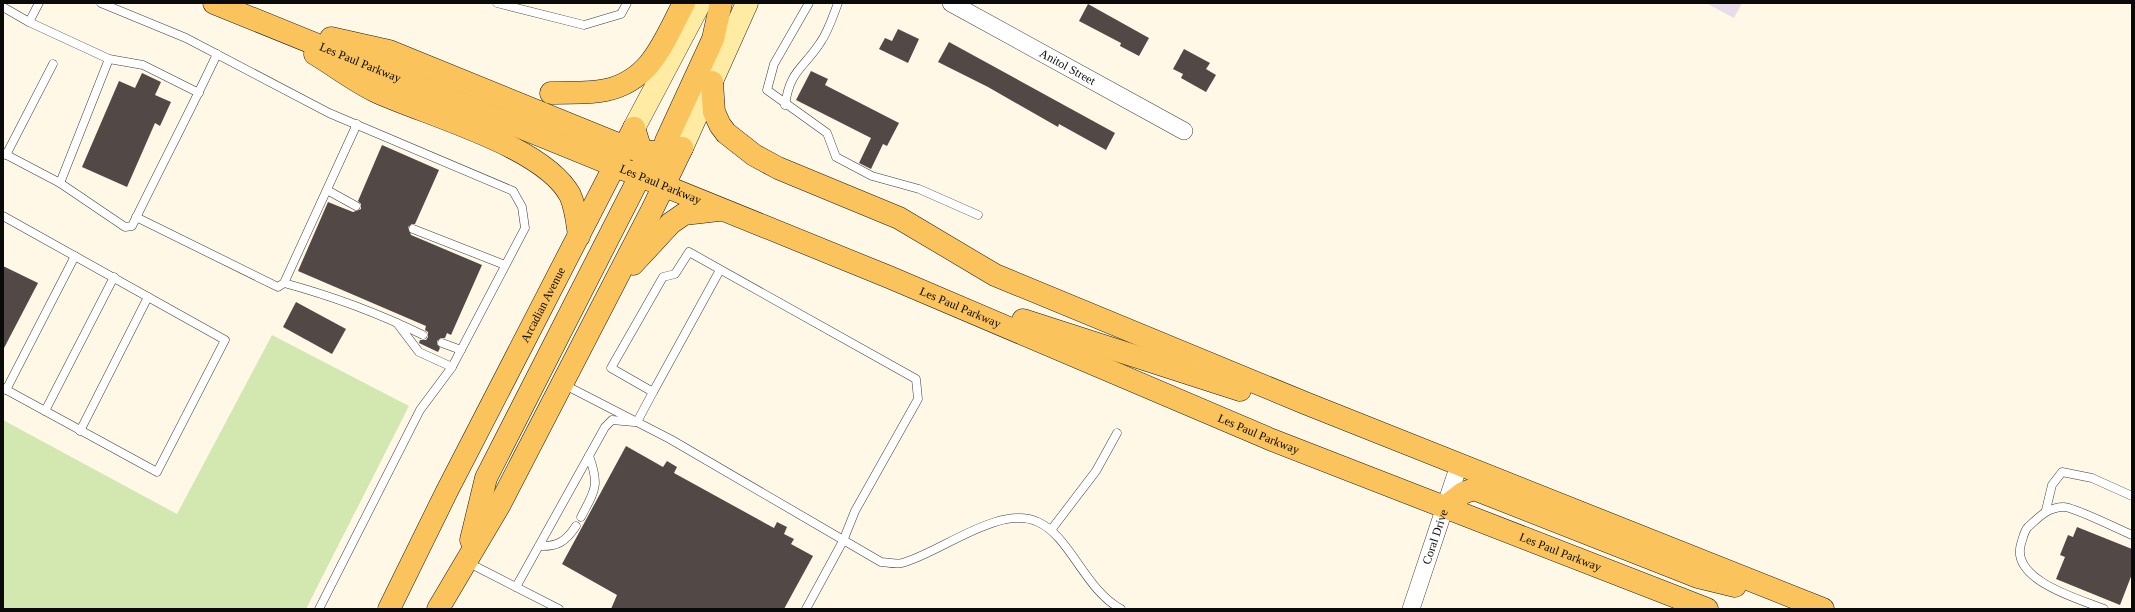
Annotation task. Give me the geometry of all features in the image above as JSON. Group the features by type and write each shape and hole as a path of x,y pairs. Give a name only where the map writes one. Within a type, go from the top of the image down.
{"main road":[{"name":"Les Paul Parkway","path":"214,3 615,166 652,154 664,186 720,210 889,277 1272,440 1707,609"},
{"path":"551,93 605,91 631,81 653,62 684,3"},
{"path":"466,561 486,478 652,154 700,3"},
{"path":"652,154 666,141 713,39 721,3"},
{"path":"732,38 738,3"},
{"path":"652,154 712,82 747,3"},
{"path":"263,22 389,51 652,154"},
{"path":"263,22 374,90 516,149 549,170 569,194 576,210 579,236"},
{"path":"712,82 714,112 720,126 726,133 754,155 778,168 899,218 995,275 1459,465 1823,609"},
{"name":"Arcadian Avenue","path":"389,609 447,491 615,166"},
{"path":"438,609 499,506 664,186"},
{"path":"614,284 670,223 684,214 720,210"},
{"path":"889,277 1273,401 1305,402"},
{"path":"1445,507 1463,493 1474,489 1698,577 1823,609"}],"street":[{"name":"Anitol Street","path":"951,3 1184,130"},
{"name":"Coral Drive","path":"1411,609 1459,465"}],"lane":[{"path":"29,22 39,3"},
{"path":"101,3 186,38 329,112 513,191 522,207 525,228 452,367 420,410 319,609"},
{"path":"497,3 584,25 621,14 628,3"},
{"path":"808,3 774,64 767,90 785,105 827,134 836,157 872,176 919,189 978,215"},
{"path":"785,105 788,86 800,65 820,43 838,3"},
{"path":"3,7 29,22 109,59 143,65 199,93"},
{"path":"53,64 5,154 60,183 125,227 132,226 152,182 199,93 217,54"},
{"path":"60,183 109,59"},
{"path":"136,217 278,286 284,283 357,124"},
{"path":"327,190 356,206"},
{"path":"3,216 114,277 225,340 157,472 5,389 75,256"},
{"path":"413,229 505,265"},
{"path":"653,392 611,368 663,276 675,274 685,255 689,252 916,379 918,399 855,511 843,541 806,609"},
{"path":"637,422 720,270"},
{"path":"45,411 114,277"},
{"path":"284,283 322,294 395,321 423,335"},
{"path":"80,430 148,297"},
{"path":"395,321 419,352 452,367"},
{"path":"442,343 461,350"},
{"path":"563,384 670,439 881,562 901,563 995,521 1024,519 1038,521 1051,530 1098,592 1116,608"},
{"path":"516,587 605,427 612,420 637,422"},
{"path":"1051,530 1096,471 1117,433"},
{"path":"581,517 594,491 596,474 589,456"},
{"path":"2104,609 2055,590 2036,578 2025,568 2019,552 2026,530 2046,510 2052,485 2062,472 2092,478 2132,496"},
{"path":"2046,510 2065,507 2132,535"},
{"path":"539,546 560,544 569,536 576,526"},
{"path":"466,561 559,609"}],"shaded area":[{"path":"1706,3 1742,3 1734,18"}],"green space":[{"path":"272,335 409,406 306,609 3,609 3,420 177,514"}],"building":[{"path":"1088,4 1149,38 1139,56 1120,46 1121,43 1079,21"},
{"path":"898,29 919,39 908,63 879,49 885,38 892,41"},
{"path":"949,42 1115,133 1106,150 1059,124 1058,127 988,87 938,62"},
{"path":"1184,49 1210,63 1206,69 1216,75 1206,92 1181,78 1183,74 1173,69"},
{"path":"811,71 828,79 825,85 899,123 887,146 883,144 871,169 859,163 871,138 796,100"},
{"path":"142,73 161,82 155,95 171,102 160,126 155,123 127,187 82,167 119,81 135,88"},
{"path":"382,145 439,170 415,224 408,227 411,235 482,265 451,335 447,333 445,338 441,338 437,341 440,348 438,352 419,343 420,340 426,340 428,337 428,332 425,330 426,326 298,271 328,202 353,212 361,209 361,204 358,201"},
{"path":"3,266 38,283 3,350"},
{"path":"296,302 346,329 332,354 283,327"},
{"path":"626,446 663,467 667,461 677,467 674,473 774,528 777,522 787,527 784,534 794,539 791,544 813,556 784,609 611,609 617,595 562,564"},
{"path":"2077,527 2132,549 2132,574 2120,605 2056,579 2065,557 2060,555 2068,535 2073,537"}]}
